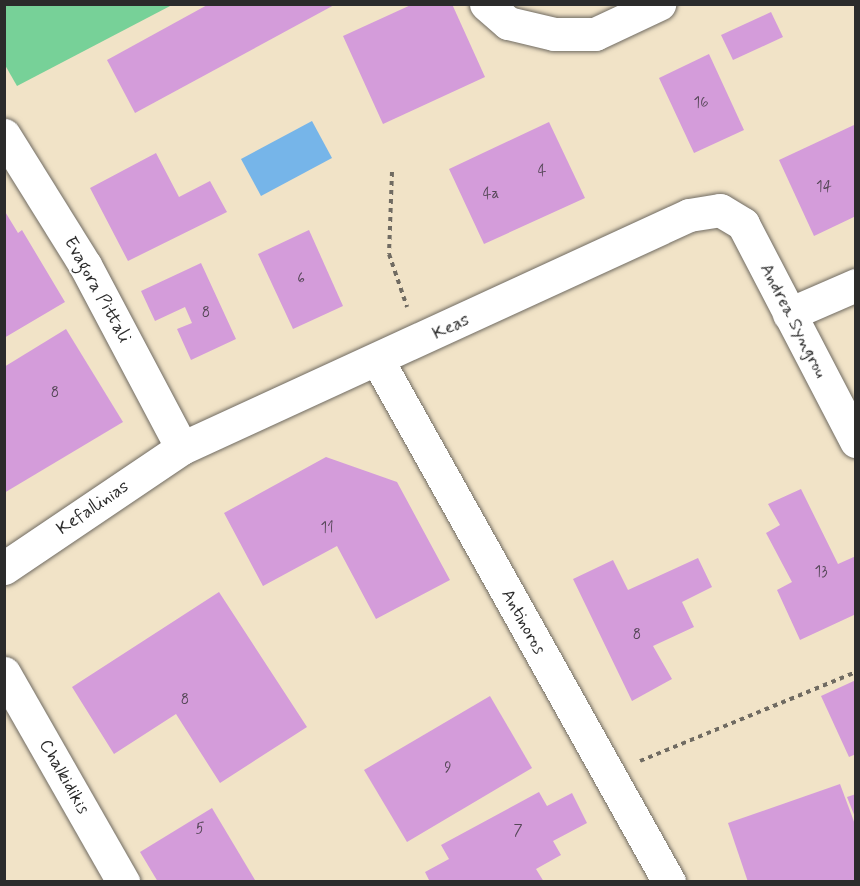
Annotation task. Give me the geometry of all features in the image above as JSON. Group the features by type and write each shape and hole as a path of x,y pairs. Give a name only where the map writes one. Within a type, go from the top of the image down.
{"street":[{"path":"486,4 508,23 554,34 595,34 659,4"},
{"name":"Evagora Pittali","path":"4,135 85,265 182,448"},
{"name":"Keas","path":"182,448 378,361 688,215 720,210"},
{"name":"Andrea Syngrou","path":"720,210 743,224 855,441"},
{"path":"789,314 855,285"},
{"name":"Antinoros","path":"378,361 669,882"},
{"name":"Kefallinias","path":"4,568 182,448"},
{"name":"Chalkidikis","path":"4,673 123,882"}],"path":[{"path":"392,172 389,254 418,342"},
{"path":"609,774 855,672"}],"green space":[{"path":"4,5 172,5 17,86 5,65"}],"water":[{"path":"312,121 332,158 261,196 241,159"}],"building":[{"path":"209,4 336,4 135,113 107,60"},
{"path":"413,4 452,4 485,77 383,124 343,36"},
{"path":"771,12 783,37 733,60 721,35"},
{"path":"709,54 744,130 694,153 659,78"},
{"path":"549,122 585,198 484,244 449,169"},
{"path":"854,125 856,216 814,236 779,160"},
{"path":"156,153 179,197 210,181 227,212 128,261 90,188"},
{"path":"4,210 18,233 22,230 65,302 4,338"},
{"path":"309,230 343,306 293,329 258,254"},
{"path":"201,263 236,339 191,360 177,329 192,323 185,307 155,321 141,291"},
{"path":"66,329 123,422 4,493 4,367"},
{"path":"326,457 397,482 450,580 376,619 337,546 263,586 224,513"},
{"path":"801,489 838,564 856,556 856,614 800,640 777,590 792,582 766,533 780,525 768,504"},
{"path":"698,558 712,587 682,602 694,627 653,646 672,679 632,701 573,579 613,560 628,590"},
{"path":"219,592 307,727 220,783 176,714 114,754 72,687"},
{"path":"856,680 856,754 849,757 821,696"},
{"path":"490,696 532,768 407,842 364,770"},
{"path":"840,784 856,827 856,880 748,882 728,823"},
{"path":"539,792 547,806 572,793 587,823 553,841 561,855 536,869 544,882 430,882 425,872 449,859 441,845"},
{"path":"856,794 856,817 855,817 847,797"},
{"path":"212,808 255,880 158,882 140,852"}]}
